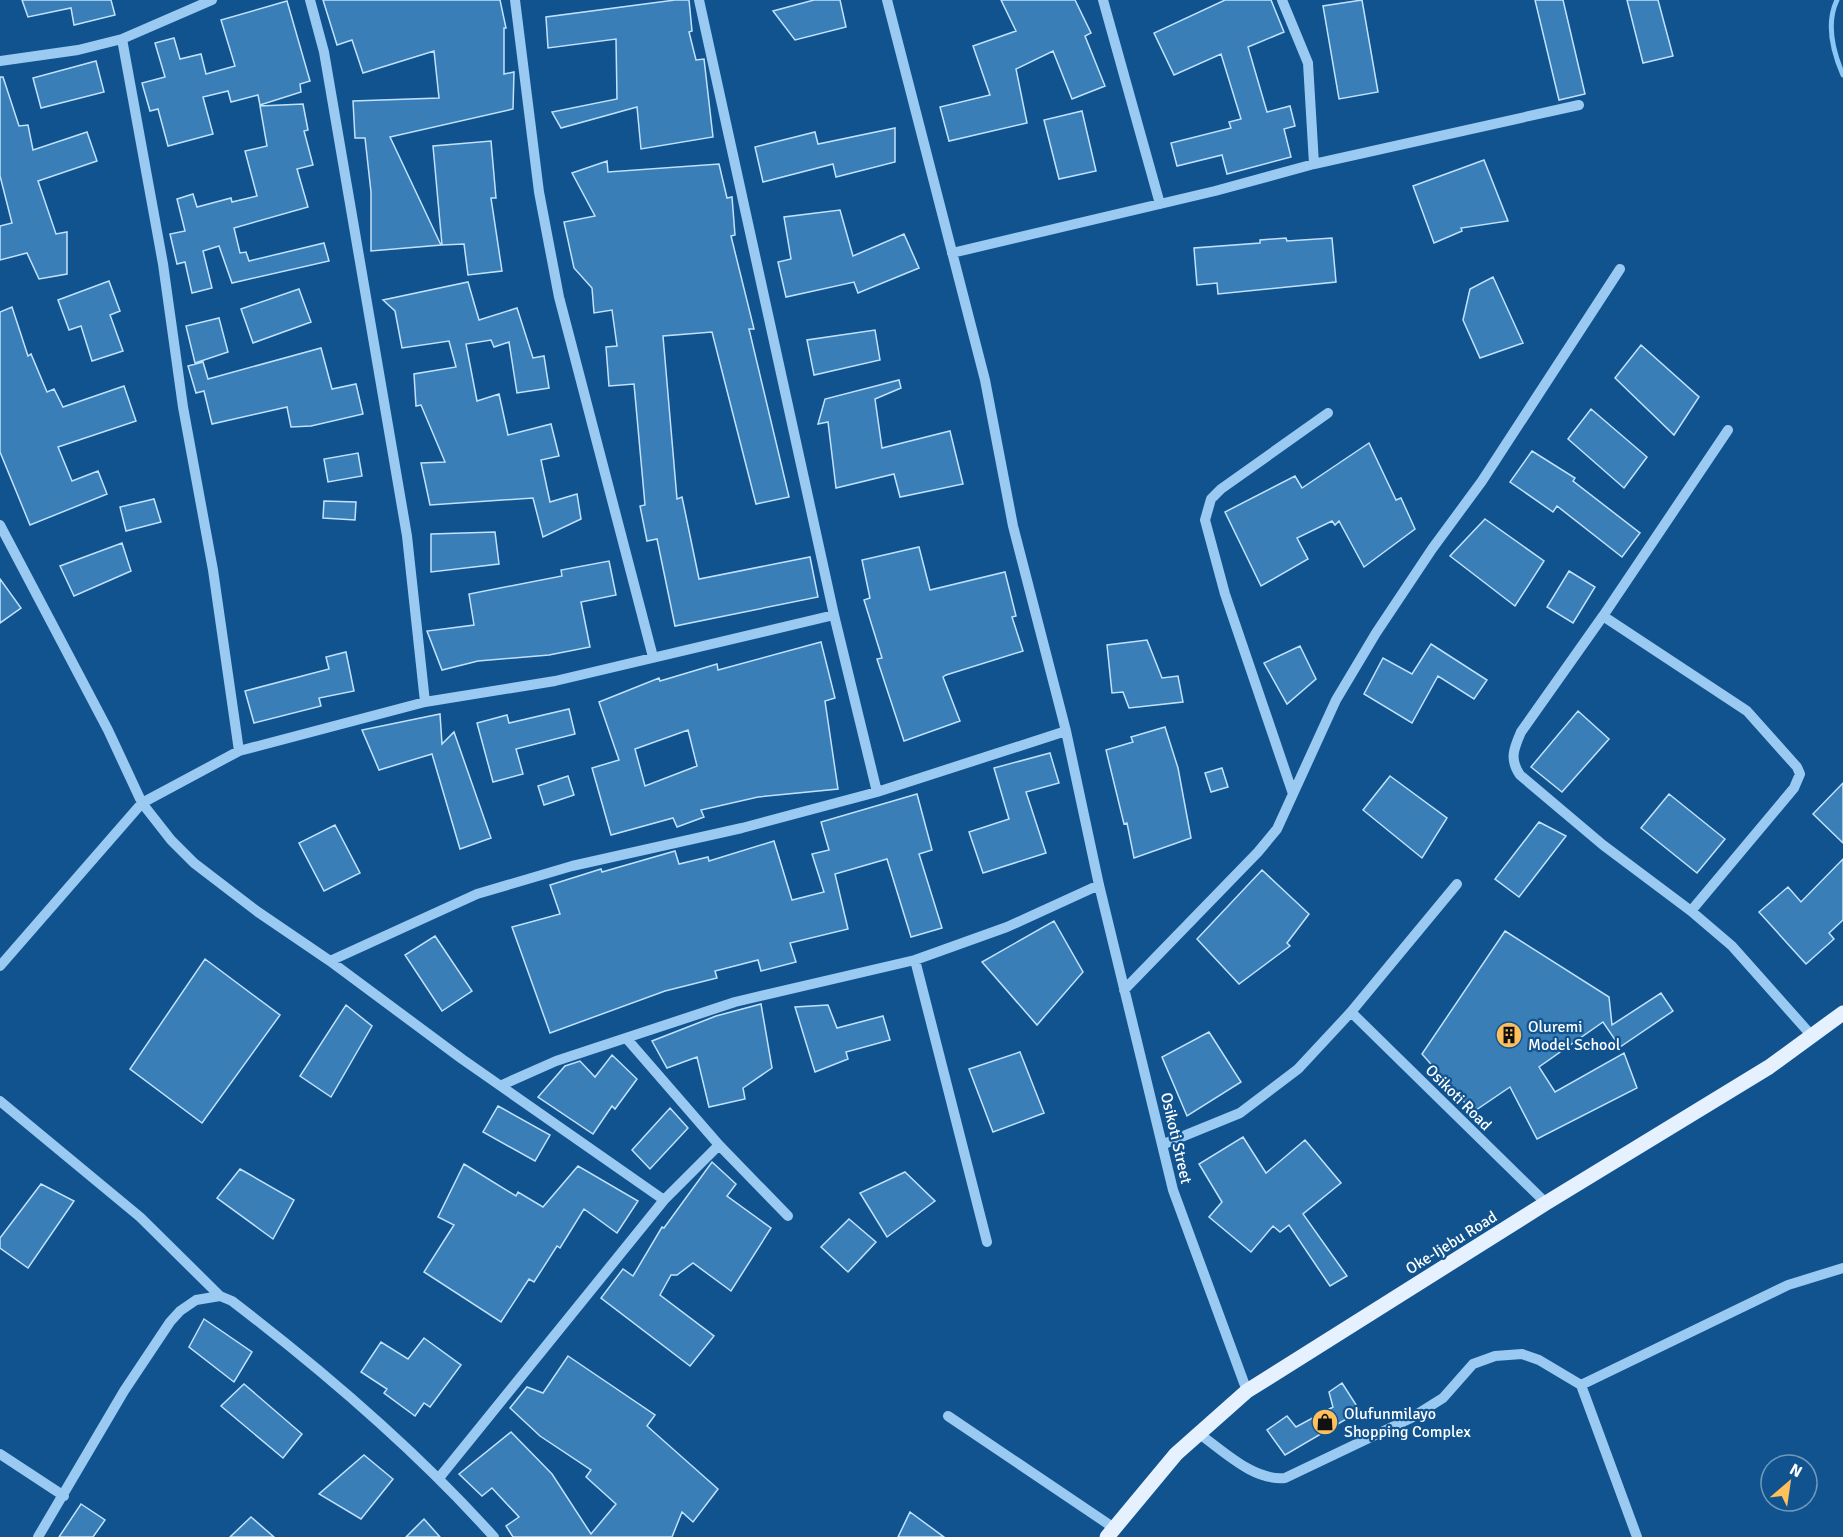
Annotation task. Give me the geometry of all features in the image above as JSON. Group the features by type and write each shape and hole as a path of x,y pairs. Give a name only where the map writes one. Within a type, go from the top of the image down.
{"main road":[{"name":"Oke-Ijebu Road","path":"1111,1532 1148,1485 1198,1432 1247,1391 1546,1203 1769,1067 1843,1013"}],"street":[{"path":"0,62 78,50 122,39 212,0"},
{"path":"310,0 324,52 407,536 425,702"},
{"path":"515,0 539,192 559,297 653,657"},
{"path":"699,0 834,615 877,792"},
{"name":"Osikoti Street","path":"887,0 985,380 1016,537 1066,731 1124,990 1164,1144 1176,1200 1247,1391"},
{"path":"1104,0 1160,204"},
{"path":"1287,1 1308,63 1314,164"},
{"path":"122,39 163,264 183,407 213,570 239,751"},
{"path":"952,253 1160,204 1314,164 1580,105"},
{"path":"1124,990 1257,852 1276,829 1336,700 1376,633 1432,549 1482,481 1620,269"},
{"path":"1293,794 1225,594 1205,520 1211,499 1221,489 1328,413"},
{"path":"1728,430 1603,616 1521,732 1513,749 1513,765 1520,775 1603,845 1691,911 1732,946 1812,1036"},
{"path":"0,525 108,730 142,802 171,840 194,863 258,912 664,1200"},
{"path":"0,966 142,802 239,751 425,702 555,681 834,615"},
{"path":"1603,616 1747,711 1797,767 1800,774 1794,788 1691,911"},
{"path":"330,961 477,894 572,866 742,828 877,792 1066,731"},
{"path":"1164,1144 1240,1113 1298,1069 1352,1012 1457,884"},
{"path":"502,1085 556,1061 735,1002 915,960 1007,927 1100,885"},
{"path":"915,960 987,1242"},
{"name":"Osikoti Road","path":"1352,1012 1546,1203"},
{"path":"627,1039 719,1145 788,1216"},
{"path":"0,1101 140,1217 220,1296 232,1301 299,1352 361,1405 439,1478 494,1537"},
{"path":"439,1478 664,1200 719,1145"},
{"path":"1581,1384 1788,1285 1843,1268"},
{"path":"38,1537 124,1391 171,1322 180,1311 195,1300 220,1296"},
{"path":"1198,1432 1259,1476 1272,1480 1286,1478 1411,1418 1443,1398 1465,1372 1484,1359 1522,1354 1539,1360 1581,1384 1637,1537"},
{"path":"948,1416 1111,1532"},
{"path":"0,1454 64,1496"}],"building":[{"path":"22,0 111,0 115,15 74,25 71,8 28,17"},
{"path":"323,0 500,0 506,28 504,28 504,74 514,72 513,109 390,137 441,245 371,251 371,192 365,138 355,138 353,101 439,98 434,51 363,73 352,40 337,45"},
{"path":"689,0 692,31 689,32 696,60 704,59 713,137 641,149 637,107 561,128 552,112 617,99 616,39 548,48 546,17"},
{"path":"814,0 840,0 846,27 795,40 773,11"},
{"path":"1001,0 1075,0 1091,33 1085,36 1105,86 1072,99 1053,51 1016,69 1027,123 949,141 940,107 990,95 973,46 1016,31"},
{"path":"1225,0 1271,0 1284,32 1248,47 1267,112 1290,106 1295,126 1284,129 1291,157 1227,174 1222,155 1177,166 1171,143 1231,128 1229,122 1241,119 1221,54 1174,75 1154,33"},
{"path":"1362,0 1378,92 1339,99 1323,6"},
{"path":"1535,0 1563,0 1585,94 1559,100"},
{"path":"1627,0 1658,0 1673,56 1643,63"},
{"path":"287,1 310,81 300,84 301,92 260,105 258,95 231,102 228,91 203,97 213,134 168,146 158,109 150,111 142,83 165,77 155,43 174,38 180,59 201,54 206,74 235,66 221,20"},
{"path":"96,61 104,92 41,108 33,78"},
{"path":"0,77 3,77 19,126 28,125 33,150 87,132 97,161 38,181 56,234 67,232 67,274 39,279 27,253 0,260 0,226 12,223 0,176"},
{"path":"303,104 308,130 304,131 313,165 297,169 308,207 234,228 240,253 246,252 249,261 324,243 329,261 232,283 219,246 203,251 212,288 192,293 185,262 177,264 170,234 185,231 177,199 193,194 197,207 231,198 232,202 257,196 245,151 267,146 260,106"},
{"path":"1082,111 1096,171 1059,179 1044,120"},
{"path":"895,128 895,162 836,177 833,164 763,182 755,147 815,132 818,144"},
{"path":"491,141 496,198 491,198 502,271 468,275 464,244 442,245 433,146"},
{"path":"1484,160 1508,221 1461,228 1462,231 1434,243 1413,186"},
{"path":"607,161 608,172 719,164 727,198 732,197 735,235 731,236 754,329 749,329 789,497 756,504 712,332 663,336 677,499 682,497 699,579 810,557 818,597 675,626 657,539 647,541 640,506 645,505 634,384 609,386 606,347 617,346 612,310 594,313 592,288 574,268 564,222 595,216 572,173"},
{"path":"840,210 853,256 904,234 919,268 858,293 854,282 786,297 778,262 791,259 784,217"},
{"path":"1286,238 1287,241 1332,238 1336,282 1218,294 1217,283 1197,285 1194,248 1260,243 1260,240"},
{"path":"1493,277 1523,343 1480,358 1463,320 1470,289"},
{"path":"109,281 120,311 110,315 123,351 92,361 81,326 69,330 58,300"},
{"path":"468,282 479,320 517,308 533,358 544,356 549,388 517,393 509,342 494,347 491,340 466,344 477,401 499,394 508,435 551,424 559,456 541,460 550,502 577,494 581,519 543,537 533,498 430,505 421,463 445,462 421,405 416,406 414,374 456,367 449,341 402,348 395,311 383,300"},
{"path":"299,289 311,322 253,343 241,309"},
{"path":"12,307 28,356 31,354 47,392 54,389 63,407 124,386 136,421 58,447 72,481 98,471 107,494 30,525 0,452 0,312"},
{"path":"219,318 228,352 195,363 186,326"},
{"path":"875,330 880,360 814,375 807,340"},
{"path":"1641,345 1699,397 1674,435 1615,378"},
{"path":"321,348 332,389 356,384 363,414 311,426 291,427 287,407 212,424 204,391 196,393 188,366 203,362 208,379"},
{"path":"899,380 901,388 875,399 882,448 950,431 963,484 900,497 894,474 836,488 828,422 818,424 825,399"},
{"path":"1591,409 1647,457 1624,488 1568,439"},
{"path":"1369,443 1396,500 1401,498 1415,529 1364,567 1339,521 1335,525 1332,521 1297,538 1308,559 1261,586 1225,512 1295,476 1302,488"},
{"path":"1532,451 1575,478 1573,481 1640,533 1622,557 1557,506 1553,512 1510,482"},
{"path":"358,453 362,476 328,482 324,459"},
{"path":"154,499 161,522 126,531 120,507"},
{"path":"324,501 356,502 355,520 323,518"},
{"path":"1485,519 1544,561 1515,606 1450,556"},
{"path":"495,532 499,564 431,572 431,534"},
{"path":"122,543 131,571 74,596 60,566"},
{"path":"919,547 930,590 1005,572 1016,616 1012,617 1023,651 943,677 960,721 904,741 877,659 882,658 864,600 870,598 862,560"},
{"path":"609,561 616,595 581,602 590,647 549,655 478,661 442,670 427,631 474,625 469,594 562,576 561,570"},
{"path":"1569,571 1595,587 1573,623 1547,607"},
{"path":"0,579 21,608 0,623"},
{"path":"1147,640 1162,678 1178,676 1183,702 1129,708 1123,692 1112,693 1107,645"},
{"path":"821,642 835,698 825,701 838,789 758,797 701,810 704,817 677,827 673,818 611,835 592,768 619,760 599,702 659,678 660,681 717,664 718,670","holes":["688,730 697,766 645,786 635,749"]},
{"path":"1431,644 1487,680 1474,699 1438,676 1412,723 1364,694 1383,658 1412,674"},
{"path":"1300,646 1316,679 1287,704 1264,663"},
{"path":"346,652 354,691 319,698 321,706 254,723 245,691 329,669 326,657"},
{"path":"569,709 575,734 516,749 523,774 493,782 477,723 507,715 509,723"},
{"path":"1578,711 1609,739 1562,792 1531,767"},
{"path":"440,714 442,744 454,732 491,838 460,849 432,754 379,770 362,730"},
{"path":"1165,727 1178,768 1191,838 1134,858 1127,823 1124,824 1106,750 1133,742 1131,737"},
{"path":"1050,753 1059,783 1026,792 1046,853 983,873 969,832 1009,819 994,768"},
{"path":"1222,768 1228,787 1211,792 1205,773"},
{"path":"568,776 574,795 544,805 538,786"},
{"path":"1390,776 1447,818 1422,858 1363,810"},
{"path":"1843,783 1843,843 1813,814"},
{"path":"917,794 932,850 919,854 942,928 911,937 887,859 835,874 848,929 790,943 796,962 761,971 758,960 715,971 717,978 665,991 550,1033 512,927 560,914 550,885 601,869 602,872 675,851 679,864 708,857 709,861 774,841 792,900 824,892 812,854 829,850 821,822"},
{"path":"1669,794 1725,839 1697,873 1641,828"},
{"path":"1539,822 1566,836 1519,897 1495,879"},
{"path":"335,825 360,873 324,891 299,843"},
{"path":"1843,859 1843,920 1829,933 1834,939 1806,964 1759,912 1788,887 1801,902"},
{"path":"1262,870 1309,914 1287,943 1290,946 1239,984 1197,939"},
{"path":"1054,921 1083,972 1037,1025 982,962"},
{"name":"Oluremi Model School","path":"1505,931 1609,997 1612,1025 1661,993 1673,1011 1620,1047 1603,1022 1539,1067 1555,1092 1624,1053 1637,1088 1537,1139 1510,1087 1473,1112 1422,1054"},
{"path":"435,936 472,991 442,1011 405,955"},
{"path":"205,959 280,1015 202,1123 130,1069"},
{"path":"761,1004 772,1068 743,1088 745,1099 709,1107 697,1057 667,1068 652,1041 716,1016"},
{"path":"346,1005 372,1026 331,1097 300,1076"},
{"path":"828,1005 837,1028 883,1016 890,1040 846,1052 848,1059 815,1072 795,1007"},
{"path":"1209,1032 1241,1082 1187,1116 1162,1057"},
{"path":"1020,1052 1044,1113 993,1132 969,1069"},
{"path":"612,1055 637,1079 615,1109 612,1106 593,1134 538,1097 565,1066 580,1061 595,1077"},
{"path":"498,1106 550,1135 535,1161 483,1132"},
{"path":"670,1108 688,1128 650,1169 632,1150"},
{"path":"1243,1137 1266,1173 1305,1140 1341,1183 1303,1214 1347,1276 1330,1286 1289,1225 1280,1232 1273,1226 1251,1252 1209,1217 1222,1202 1199,1164"},
{"path":"712,1162 736,1184 727,1196 771,1228 731,1291 693,1263 677,1275 671,1275 660,1295 714,1336 690,1366 601,1298 623,1269 633,1276 662,1227 664,1228"},
{"path":"464,1164 516,1196 518,1192 543,1207 578,1166 638,1201 617,1233 584,1209 560,1248 557,1246 534,1282 529,1279 501,1322 424,1272 454,1225 438,1217"},
{"path":"240,1169 294,1200 273,1239 217,1198"},
{"path":"905,1172 935,1201 887,1237 860,1193"},
{"path":"41,1184 74,1201 28,1268 0,1248 0,1238"},
{"path":"849,1219 876,1242 848,1272 821,1247"},
{"path":"204,1319 252,1352 234,1382 189,1347"},
{"path":"424,1338 461,1365 430,1407 424,1403 415,1416 384,1393 387,1389 361,1372 381,1342 408,1359"},
{"path":"568,1356 655,1415 647,1426 718,1489 693,1522 682,1512 672,1537 513,1537 506,1526 519,1517 492,1488 482,1496 459,1474 511,1432 552,1474 591,1534 616,1504 586,1477 591,1470 540,1436 510,1408 527,1387 543,1393"},
{"name":"Olufunmilayo Shopping Complex","path":"1342,1383 1360,1411 1285,1455 1267,1430 1287,1416 1296,1427 1333,1407 1329,1392"},
{"path":"244,1384 302,1434 283,1458 221,1406"},
{"path":"364,1455 393,1479 361,1519 319,1494"},
{"path":"81,1504 105,1520 93,1537 59,1537"},
{"path":"910,1512 944,1537 898,1537"},
{"path":"251,1517 274,1537 230,1537"},
{"path":"424,1519 440,1537 406,1537"}],"waterway":[{"path":"1837,0 1831,28 1836,57 1843,75"}],"place":[{"name":"Oluremi Model School","path":"1509,1035"},
{"name":"Olufunmilayo Shopping Complex","path":"1325,1422"}]}
